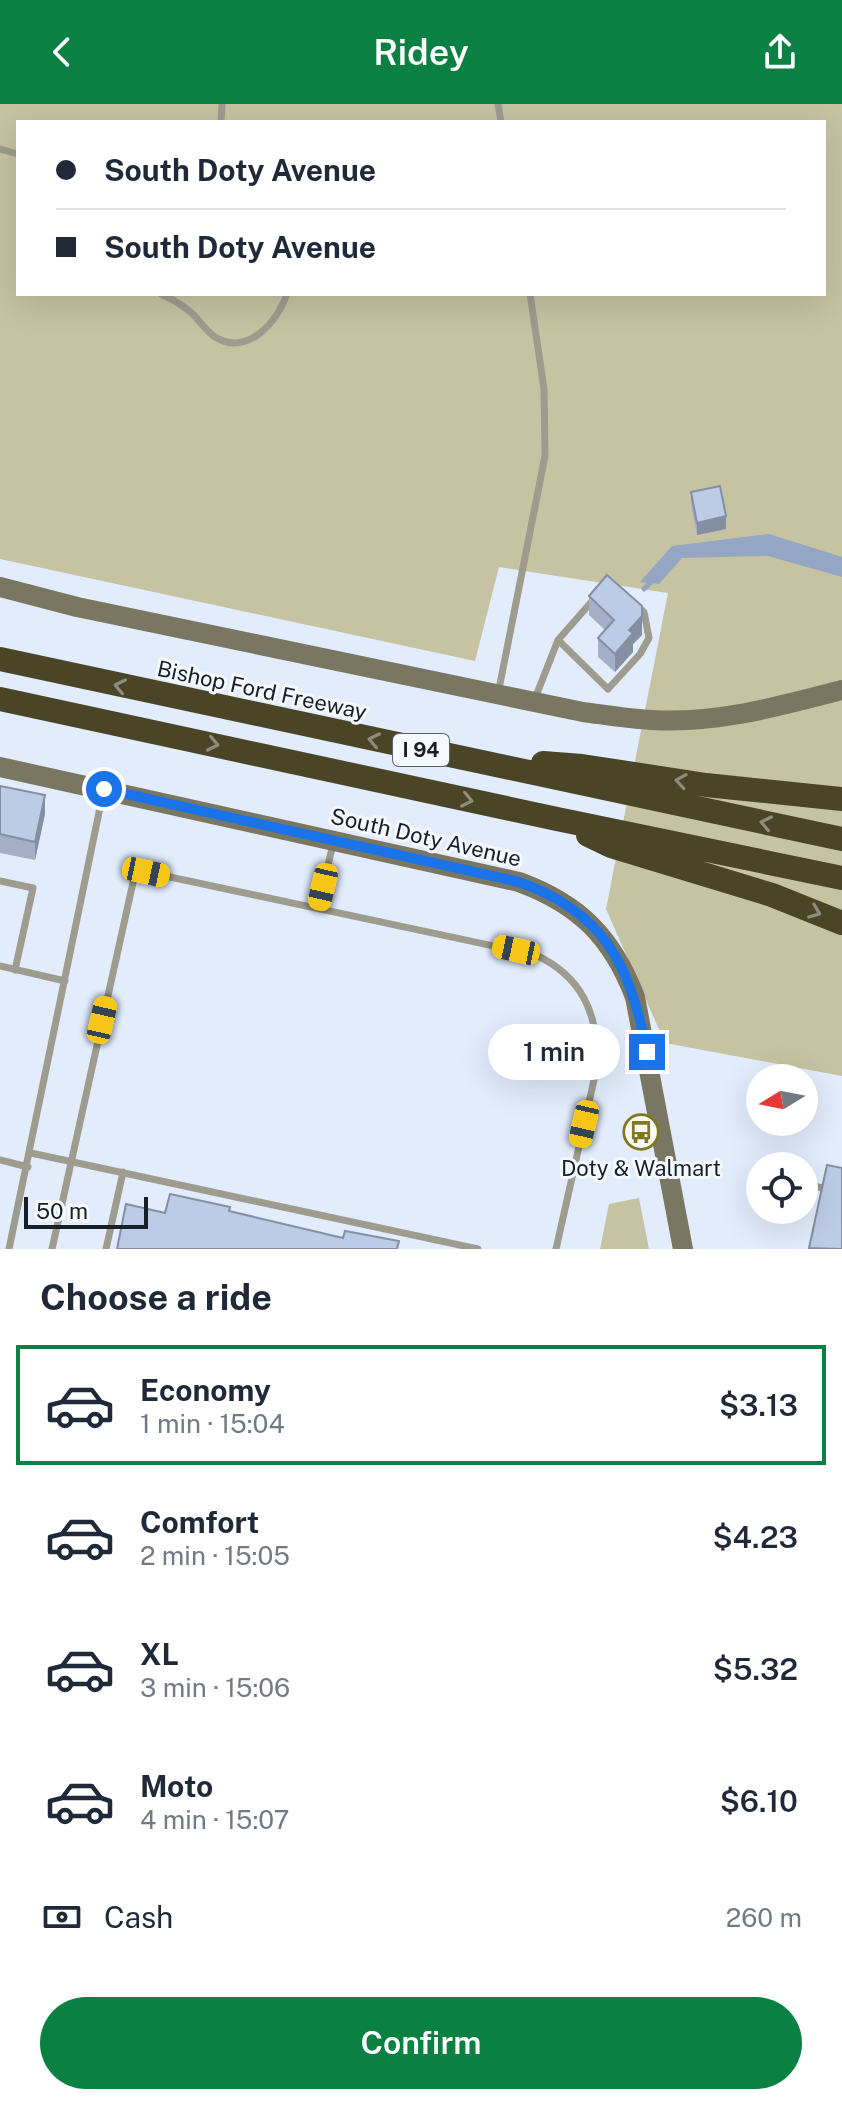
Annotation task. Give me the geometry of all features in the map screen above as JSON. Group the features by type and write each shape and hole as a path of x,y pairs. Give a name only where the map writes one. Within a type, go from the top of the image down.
{"highway":[{"name":"Bishop Ford Freeway","path":"0,659 842,839"},
{"name":"I 94","path":"0,699 842,878"},
{"path":"446,756 582,766 706,785 842,799"},
{"path":"557,819 611,846 772,895 842,923"}],"street":[{"path":"0,587 77,607 583,712 652,720 688,719 769,709 842,690"},
{"name":"South Doty Avenue","path":"0,767 519,882 558,898 603,937 627,976 635,997 683,1249"}],"lane":[{"path":"164,296 190,312 215,337 235,342 255,337 272,324 286,296"},
{"path":"498,696 545,456 544,389 530,296"},
{"path":"533,703 558,640 599,594"},
{"path":"558,640 608,689 640,654 649,638 644,612 632,602"},
{"path":"9,1249 104,789"},
{"path":"318,908 333,841"},
{"path":"52,1249 136,875 146,872 536,955 555,964 576,983 592,1016 598,1062 556,1249"},
{"path":"0,881 33,888 15,970"},
{"path":"0,966 65,981"},
{"path":"31,1153 478,1249"},
{"path":"0,1160 28,1167"},
{"path":"106,1249 123,1172"},
{"path":"818,1187 842,1192"}],"shaded area":[{"path":"0,104 842,104 842,1076 818,1072 818,1064 778,1064 665,1043 606,909 668,593 499,567 475,661 0,559"},
{"path":"639,1198 649,1249 600,1249 609,1204"}],"water":[{"path":"769,534 842,557 842,577 768,556 682,558 659,584 640,582 672,546"}],"building":[{"path":"720,486 726,516 697,523 691,492"},
{"path":"607,575 642,606 642,616 629,630 633,633 615,654 598,638 614,620 589,596"},
{"path":"0,786 45,795 35,842 0,834"},
{"path":"827,1165 842,1168 842,1249 809,1248 814,1224 818,1224 818,1206"},
{"path":"170,1194 343,1238 345,1231 399,1241 397,1249 117,1249 126,1204 165,1213"}],"waterway":[{"path":"644,589 653,580"}],"place":[{"name":"Doty & Walmart","path":"641,1132"}],"route":[{"path":"104,789 519,882 558,898 603,937 627,976 647,1052"}]}
